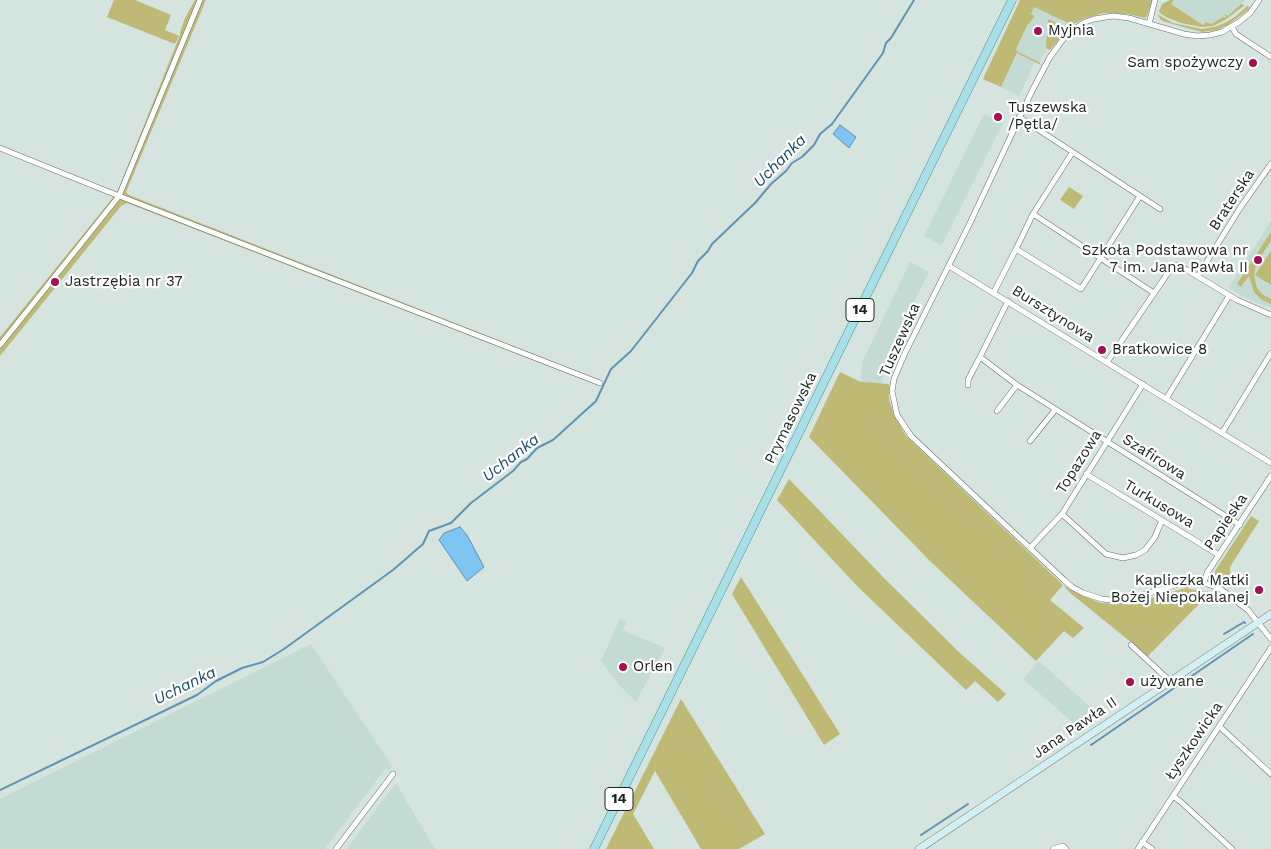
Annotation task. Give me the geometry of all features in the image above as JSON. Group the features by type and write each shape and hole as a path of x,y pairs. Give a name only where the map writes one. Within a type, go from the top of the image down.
{"main road":[{"name":"Prymasowska","path":"594,849 1012,0"}],"street":[{"path":"0,345 120,196 200,0"},
{"path":"1149,24 1155,0"},
{"name":"Tuszewska","path":"1260,0 1250,13 1232,27 1215,34 1197,36 1129,18 1113,16 1094,18 1076,27 1063,39 1050,57 1019,117 949,266 898,368 892,391 897,415 911,436 1068,584 1083,593 1102,600 1127,600 1182,582 1204,583 1219,588 1248,610 1271,640"},
{"path":"1232,27 1236,34 1271,57"},
{"path":"1019,117 1160,209"},
{"path":"0,148 600,383"},
{"path":"995,290 1032,214 1072,153"},
{"name":"Braterska","path":"1198,276 1240,208 1271,164"},
{"path":"1016,249 1081,289 1140,196"},
{"path":"1032,214 1154,293"},
{"name":"Bursztynowa","path":"949,266 995,290 1008,301 1271,463"},
{"path":"1107,362 1172,267 1183,267 1229,296 1271,314"},
{"path":"1166,399 1229,296"},
{"path":"968,386 968,380 1008,301"},
{"path":"1222,433 1271,353"},
{"name":"Szafirowa","path":"980,357 1017,386 1240,525"},
{"name":"Topazowa","path":"1030,548 1062,514 1143,384"},
{"path":"997,411 1017,386"},
{"path":"1030,441 1055,410"},
{"name":"Turkusowa","path":"1086,474 1219,555"},
{"name":"Papieska","path":"1204,583 1207,573 1271,476"},
{"path":"1062,514 1106,554 1123,558 1136,555 1145,550 1162,520"},
{"name":"Jana Pawła II","path":"919,849 1271,614"},
{"path":"1131,645 1170,681"},
{"name":"Łyszkowicka","path":"1138,849 1271,648"},
{"path":"1219,726 1271,774"},
{"path":"336,849 393,774"},
{"path":"1173,796 1232,849"},
{"path":"1142,842 1152,849"},
{"path":"1053,849 1062,846 1066,849"}],"shaded area":[{"path":"114,0 135,0 171,15 165,30 179,36 175,44 107,17"},
{"path":"195,0 206,0 126,192 129,195 600,380 597,385 127,203 121,206 0,356 0,337 118,190 180,35 185,18"},
{"path":"1020,0 1152,1 1145,18 1128,14 1103,13 1083,19 1072,25 1034,7 1031,14 1035,16 1027,26 1016,49 1041,65 1017,53 1001,87 983,79"},
{"path":"1174,0 1246,0 1225,18 1211,24 1207,22 1203,25 1171,4"},
{"path":"1174,0 1171,4 1203,25 1206,22 1211,24 1223,17 1225,18 1226,16 1222,13 1228,16 1241,4 1245,5 1225,20 1213,26 1201,27 1181,23 1160,13 1162,4"},
{"path":"1247,6 1250,7 1248,10 1228,25 1217,30 1202,32 1165,22 1157,14 1173,23 1202,29 1224,23 1235,17"},
{"path":"1034,7 1070,25 1068,28 1051,20 1047,21 1047,49 1039,62 1018,52 1016,49 1027,26 1035,16 1031,14"},
{"path":"1048,20 1068,29 1050,50 1046,46"},
{"path":"1018,53 1035,62 1019,96 1001,87"},
{"path":"984,114 1003,123 942,245 924,236"},
{"path":"1069,187 1083,196 1074,209 1060,200"},
{"name":"Szkoła Podstawowa nr 7 im. Jana Pawła II","path":"1271,221 1271,307 1258,304 1228,288"},
{"path":"1271,232 1271,241 1256,264 1254,276 1257,288 1262,294 1271,299 1271,304 1262,300 1254,292 1249,276 1241,287 1237,284"},
{"path":"1271,251 1271,285 1255,275"},
{"path":"910,262 929,272 887,356 882,384 861,382 862,363"},
{"path":"840,372 861,382 889,384 889,400 895,417 906,436 1063,585 1050,600 1084,628 1073,638 1064,631 1036,661 930,561 809,437"},
{"path":"789,479 885,579 960,653 1006,694 998,702 975,681 966,690 858,587 777,500"},
{"path":"1251,516 1259,521 1230,567 1231,581 1215,575 1215,571"},
{"path":"741,577 840,734 824,745 732,594"},
{"path":"1063,585 1076,593 1101,603 1126,603 1128,605 1185,588 1188,585 1189,589 1211,592 1148,656 1069,592"},
{"path":"620,619 626,623 623,630 665,648 636,702 619,685 601,661"},
{"path":"311,644 392,766 389,770 386,768 325,849 0,849 0,799"},
{"path":"1039,661 1098,714 1078,727 1023,679"},
{"path":"681,699 765,834 739,849 701,849 655,771 633,814 654,849 606,849"},
{"path":"396,783 435,849 347,849 365,824"}],"water":[{"path":"840,125 856,137 849,148 833,134"},
{"path":"460,527 467,535 484,567 467,581 439,540 444,533"}],"waterway":[{"name":"Uchanka","path":"0,790 197,695 216,681 242,668 263,662 284,649 393,570 423,544 429,531 451,523 471,503 513,471 537,448 553,440 596,401 611,369 631,351 692,273 698,261 712,244 755,203 792,163 802,157 814,145 820,134 832,124 883,53 886,43 914,0"},
{"path":"1224,634 1245,623"},
{"path":"1091,745 1253,634"},
{"path":"921,835 968,804"}],"place":[{"name":"Myjnia","path":"1038,31"},
{"name":"Sam spożywczy","path":"1253,63"},
{"name":"Tuszewska /Pętla/","path":"998,117"},
{"name":"Szkoła Podstawowa nr 7 im. Jana Pawła II","path":"1258,260"},
{"name":"Jastrzębia nr 37","path":"55,282"},
{"name":"Bratkowice 8","path":"1102,350"},
{"name":"Kapliczka Matki Bożej Niepokalanej","path":"1259,590"},
{"name":"Orlen","path":"623,667"},
{"name":"używane","path":"1130,682"}]}
